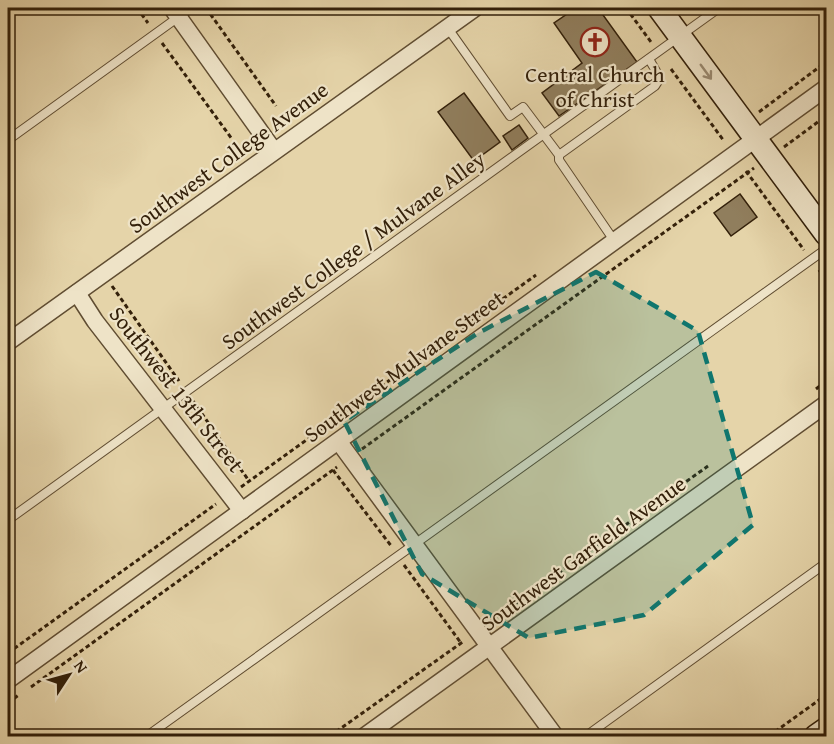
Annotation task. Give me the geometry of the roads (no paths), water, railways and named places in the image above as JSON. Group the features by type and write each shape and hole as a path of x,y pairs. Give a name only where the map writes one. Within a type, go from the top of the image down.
{"main road":[{"path":"659,8 826,234"},
{"path":"816,736 826,729"}],"street":[{"name":"Southwest College Avenue","path":"8,342 475,8"},
{"path":"181,11 274,151"},
{"name":"Southwest Mulvane Street","path":"8,680 826,88"},
{"name":"Southwest 13th Street","path":"77,293 95,321 242,511"},
{"name":"Southwest Garfield Avenue","path":"365,736 826,404"},
{"path":"339,441 555,736"}],"lane":[{"name":"Southwest College / Mulvane Alley","path":"8,520 719,8"},
{"path":"8,140 156,34 181,11"},
{"path":"447,27 510,116 523,107 559,155 559,160 615,242"},
{"path":"559,155 655,86 660,78 649,59"},
{"path":"147,736 826,249"},
{"path":"586,736 826,563"}],"place":[{"name":"Central Church of Christ","path":"595,42"}]}
